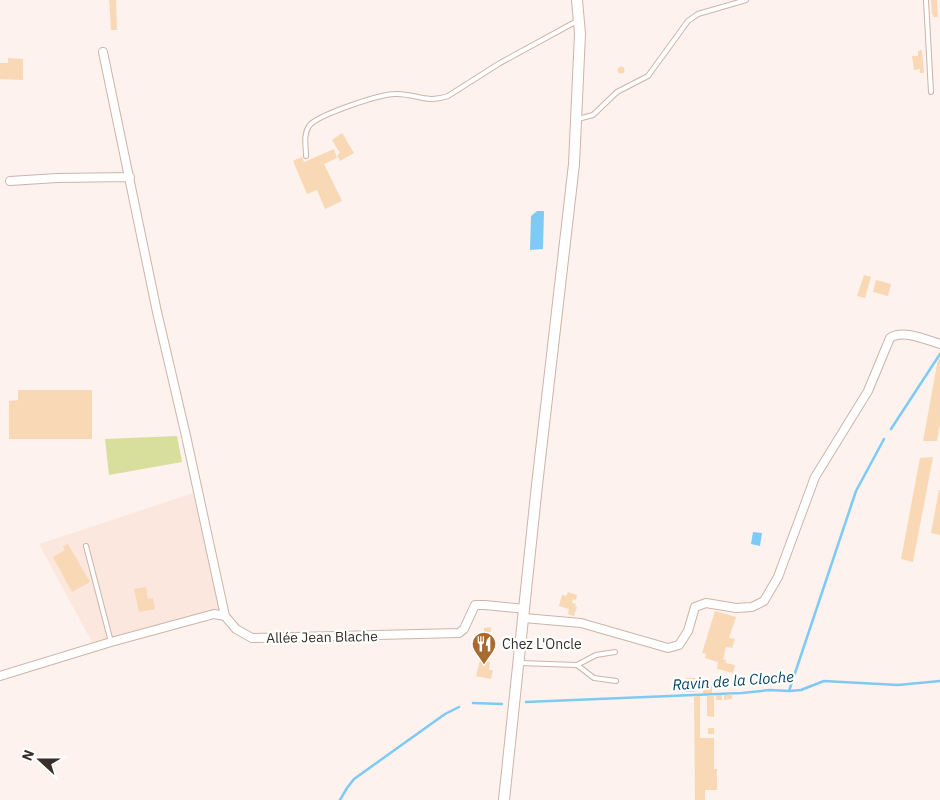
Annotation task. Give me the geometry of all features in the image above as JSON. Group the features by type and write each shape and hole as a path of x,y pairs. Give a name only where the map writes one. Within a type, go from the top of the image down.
{"main road":[{"path":"504,800 520,663 537,485 574,164 580,34 577,0"}],"street":[{"path":"0,676 214,614 225,616 156,312 103,52"},
{"path":"10,181 130,177"},
{"path":"525,614 581,623 668,648 679,645 688,631 695,608 706,604 736,608 752,607 764,601 778,577 815,477 868,391 878,371 889,340 892,336 898,335 940,344"},
{"name":"Allée Jean Blache","path":"225,616 236,629 252,638 459,633 464,629 475,605 485,605 525,614"}],"lane":[{"path":"576,120 593,115 617,92 648,76 688,20 698,14 746,0"},
{"path":"926,0 931,92"},
{"path":"306,156 306,131 310,124 318,118 350,106 394,94 422,99 439,99 448,96 500,63 579,20"},
{"path":"86,546 112,642"},
{"path":"520,663 577,665 596,655 615,652"},
{"path":"577,665 594,678 616,681"}],"shaded area":[{"path":"193,493 219,609 92,642 39,544"}],"green space":[{"path":"177,436 182,462 109,475 105,439"}],"water":[{"path":"537,211 544,211 543,249 530,250 531,216"},
{"path":"753,532 762,533 760,546 751,544"}],"building":[{"path":"109,0 116,0 117,30 111,30"},
{"path":"931,0 937,0 938,17 934,17 932,14"},
{"path":"922,50 924,73 920,73 920,69 914,70 912,56 918,56 918,51"},
{"path":"8,58 23,59 23,80 0,79 0,63 8,63"},
{"path":"621,67 624,70 621,73 618,70"},
{"path":"342,133 354,153 340,161 337,155 340,153 332,140"},
{"path":"334,149 337,158 324,164 342,201 325,209 317,190 307,194 293,161 302,157 304,162"},
{"path":"864,275 871,277 865,298 857,296"},
{"path":"876,280 891,284 888,296 873,292"},
{"path":"938,359 940,359 940,423 937,441 923,441"},
{"path":"18,390 92,390 92,439 9,439 9,401 18,400"},
{"path":"933,457 913,562 901,559 920,458"},
{"path":"940,490 940,535 931,533"},
{"path":"68,544 90,582 72,592 53,557 65,550 63,546"},
{"path":"146,587 148,599 153,598 155,609 139,612 134,589"},
{"path":"568,592 577,595 576,600 573,599 572,603 576,604 575,606 577,607 574,616 568,614 569,609 559,606 562,595 566,596"},
{"path":"715,611 736,617 729,638 735,639 732,648 726,647 723,659 726,660 726,663 735,665 733,673 717,669 718,662 705,658 706,654 702,653"},
{"path":"491,627 491,632 488,632 488,638 484,638 484,628"},
{"path":"480,660 490,662 489,670 493,670 491,679 476,676"},
{"path":"686,678 696,678 695,692 685,692"},
{"path":"702,686 712,686 712,693 703,693"},
{"path":"732,694 732,699 724,700 724,695"},
{"path":"714,695 714,717 707,716 707,696"},
{"path":"716,695 722,695 722,700 716,700"},
{"path":"694,696 700,696 700,738 714,738 714,769 717,769 717,790 705,790 705,800 695,800"},
{"path":"708,728 714,728 714,734 708,734"}],"waterway":[{"path":"891,429 940,354"},
{"path":"789,691 856,491 884,439"},
{"name":"Ravin de la Cloche","path":"526,702 742,693 770,690 789,691 801,690 824,681 898,685 940,681"},
{"name":"Ravin de la Cloche","path":"473,703 502,704"},
{"name":"Ravin de la Cloche","path":"340,800 354,779 445,714 459,707"}],"place":[{"name":"Chez L'Oncle","path":"484,665"}]}
